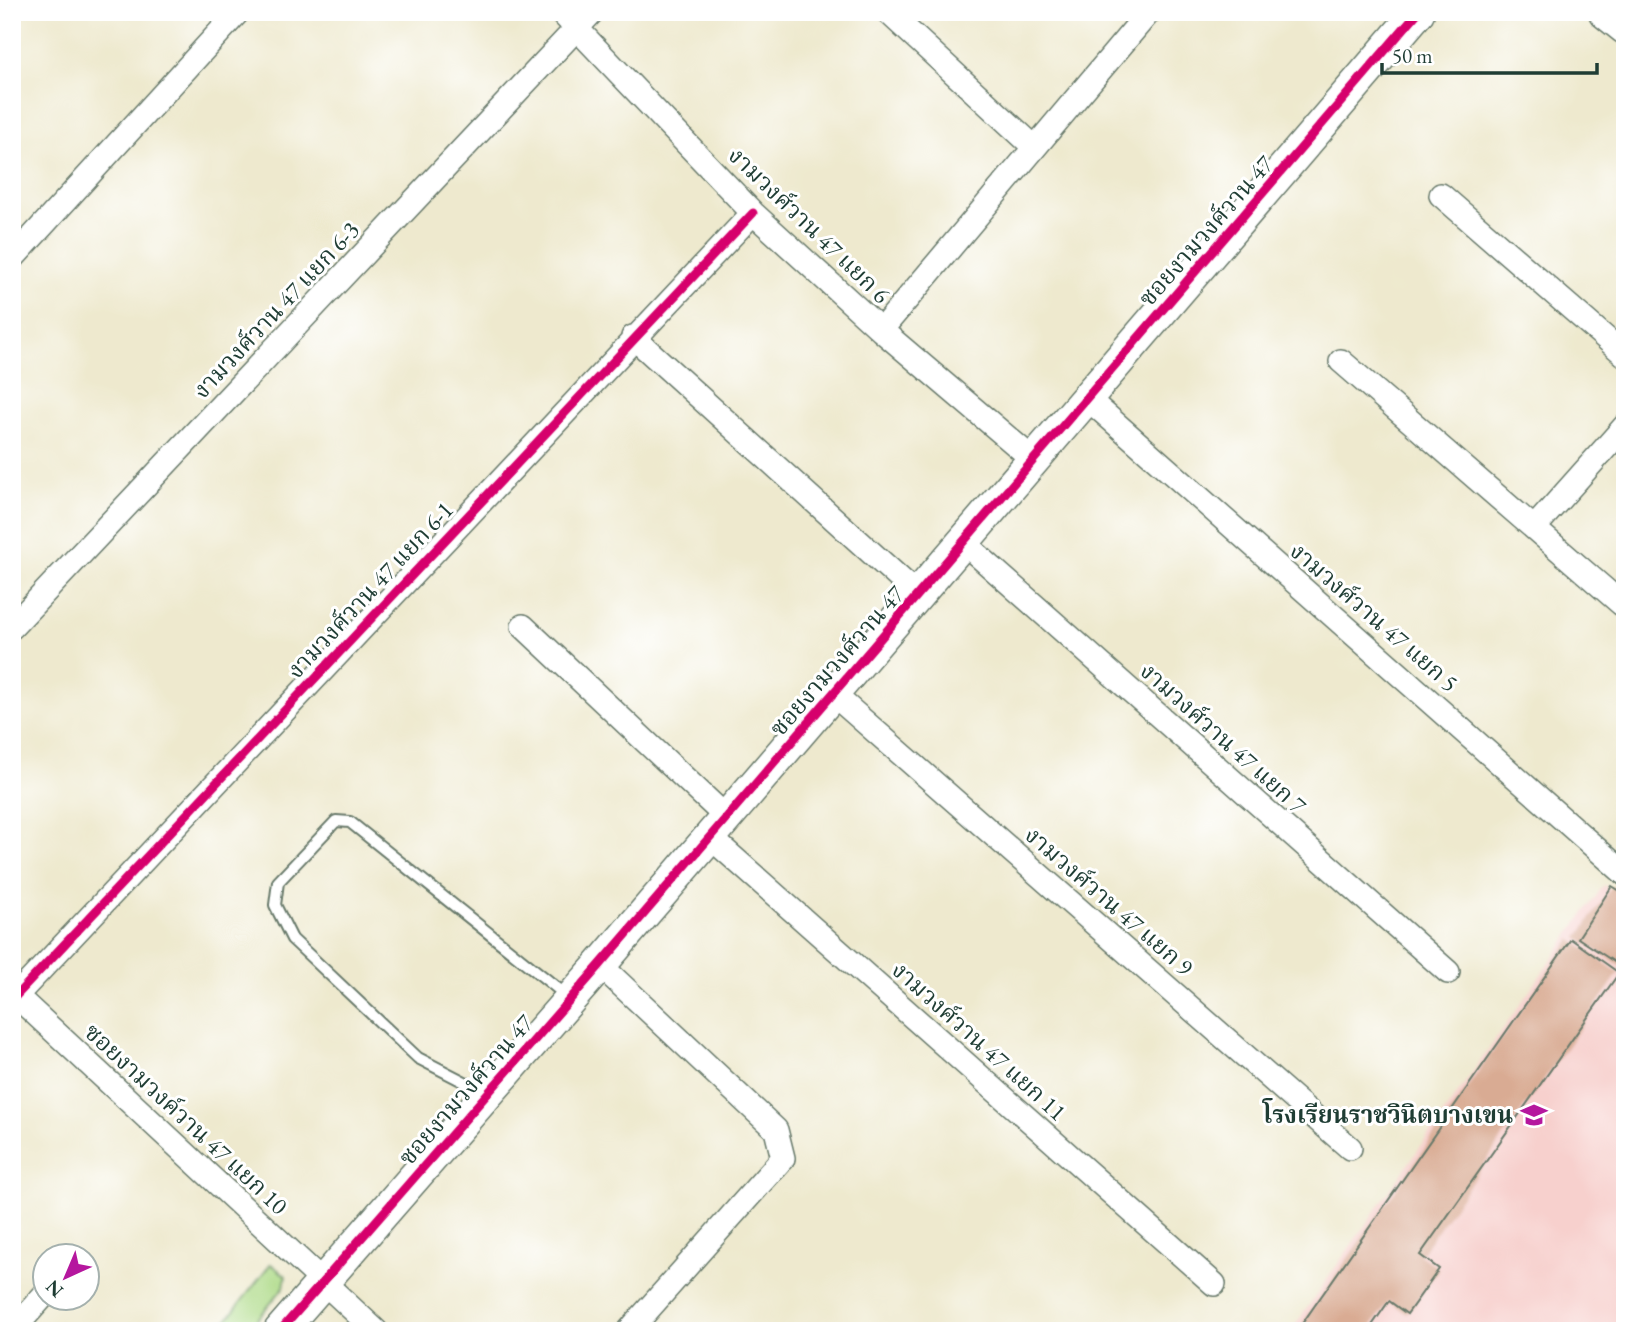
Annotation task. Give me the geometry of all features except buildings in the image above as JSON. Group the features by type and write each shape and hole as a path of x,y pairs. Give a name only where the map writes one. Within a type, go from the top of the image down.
{"street":[{"path":"12,259 238,12"},
{"name":"งามวงศ์วาน 47 แยก 6","path":"561,12 585,21 753,212 881,330 1035,461"},
{"path":"888,12 1034,146"},
{"path":"881,330 1149,12"},
{"name":"ซอยงามวงศ์วาน 47","path":"280,1331 325,1284 1035,461 1418,12"},
{"path":"1605,12 1625,27"},
{"name":"งามวงศ์วาน 47 แยก 6-3","path":"12,627 585,21"},
{"path":"1441,194 1625,355"},
{"name":"งามวงศ์วาน 47 แยก 6-1","path":"14,996 753,212"},
{"path":"633,337 918,596"},
{"path":"1341,360 1625,607"},
{"name":"งามวงศ์วาน 47 แยก 5","path":"1088,399 1625,874"},
{"path":"1534,528 1625,426"},
{"name":"งามวงศ์วาน 47 แยก 7","path":"964,543 1448,972"},
{"name":"งามวงศ์วาน 47 แยก 11","path":"523,626 718,827 1214,1284"},
{"name":"งามวงศ์วาน 47 แยก 9","path":"834,694 1350,1148"},
{"path":"600,965 776,1130 783,1158 629,1331"},
{"name":"ซอยงามวงค์วาน 47 แยก 10","path":"14,996 376,1331"},
{"path":"12,1331 32,1309"}],"lane":[{"path":"488,1094 418,1058 292,939 275,905 278,882 336,821 350,822 570,999"}],"shaded area":[{"name":"โรงเรียนราชวินิตบางเขน","path":"1604,885 1625,899 1625,1331 1291,1331"}],"green space":[{"path":"271,1264 286,1276 284,1287 248,1331 218,1331"}],"cycle path":[{"path":"280,1331 600,965 1418,12"},
{"path":"12,1000 753,213"}],"place":[{"name":"โรงเรียนราชวินิตบางเขน","path":"1534,1115"}]}
